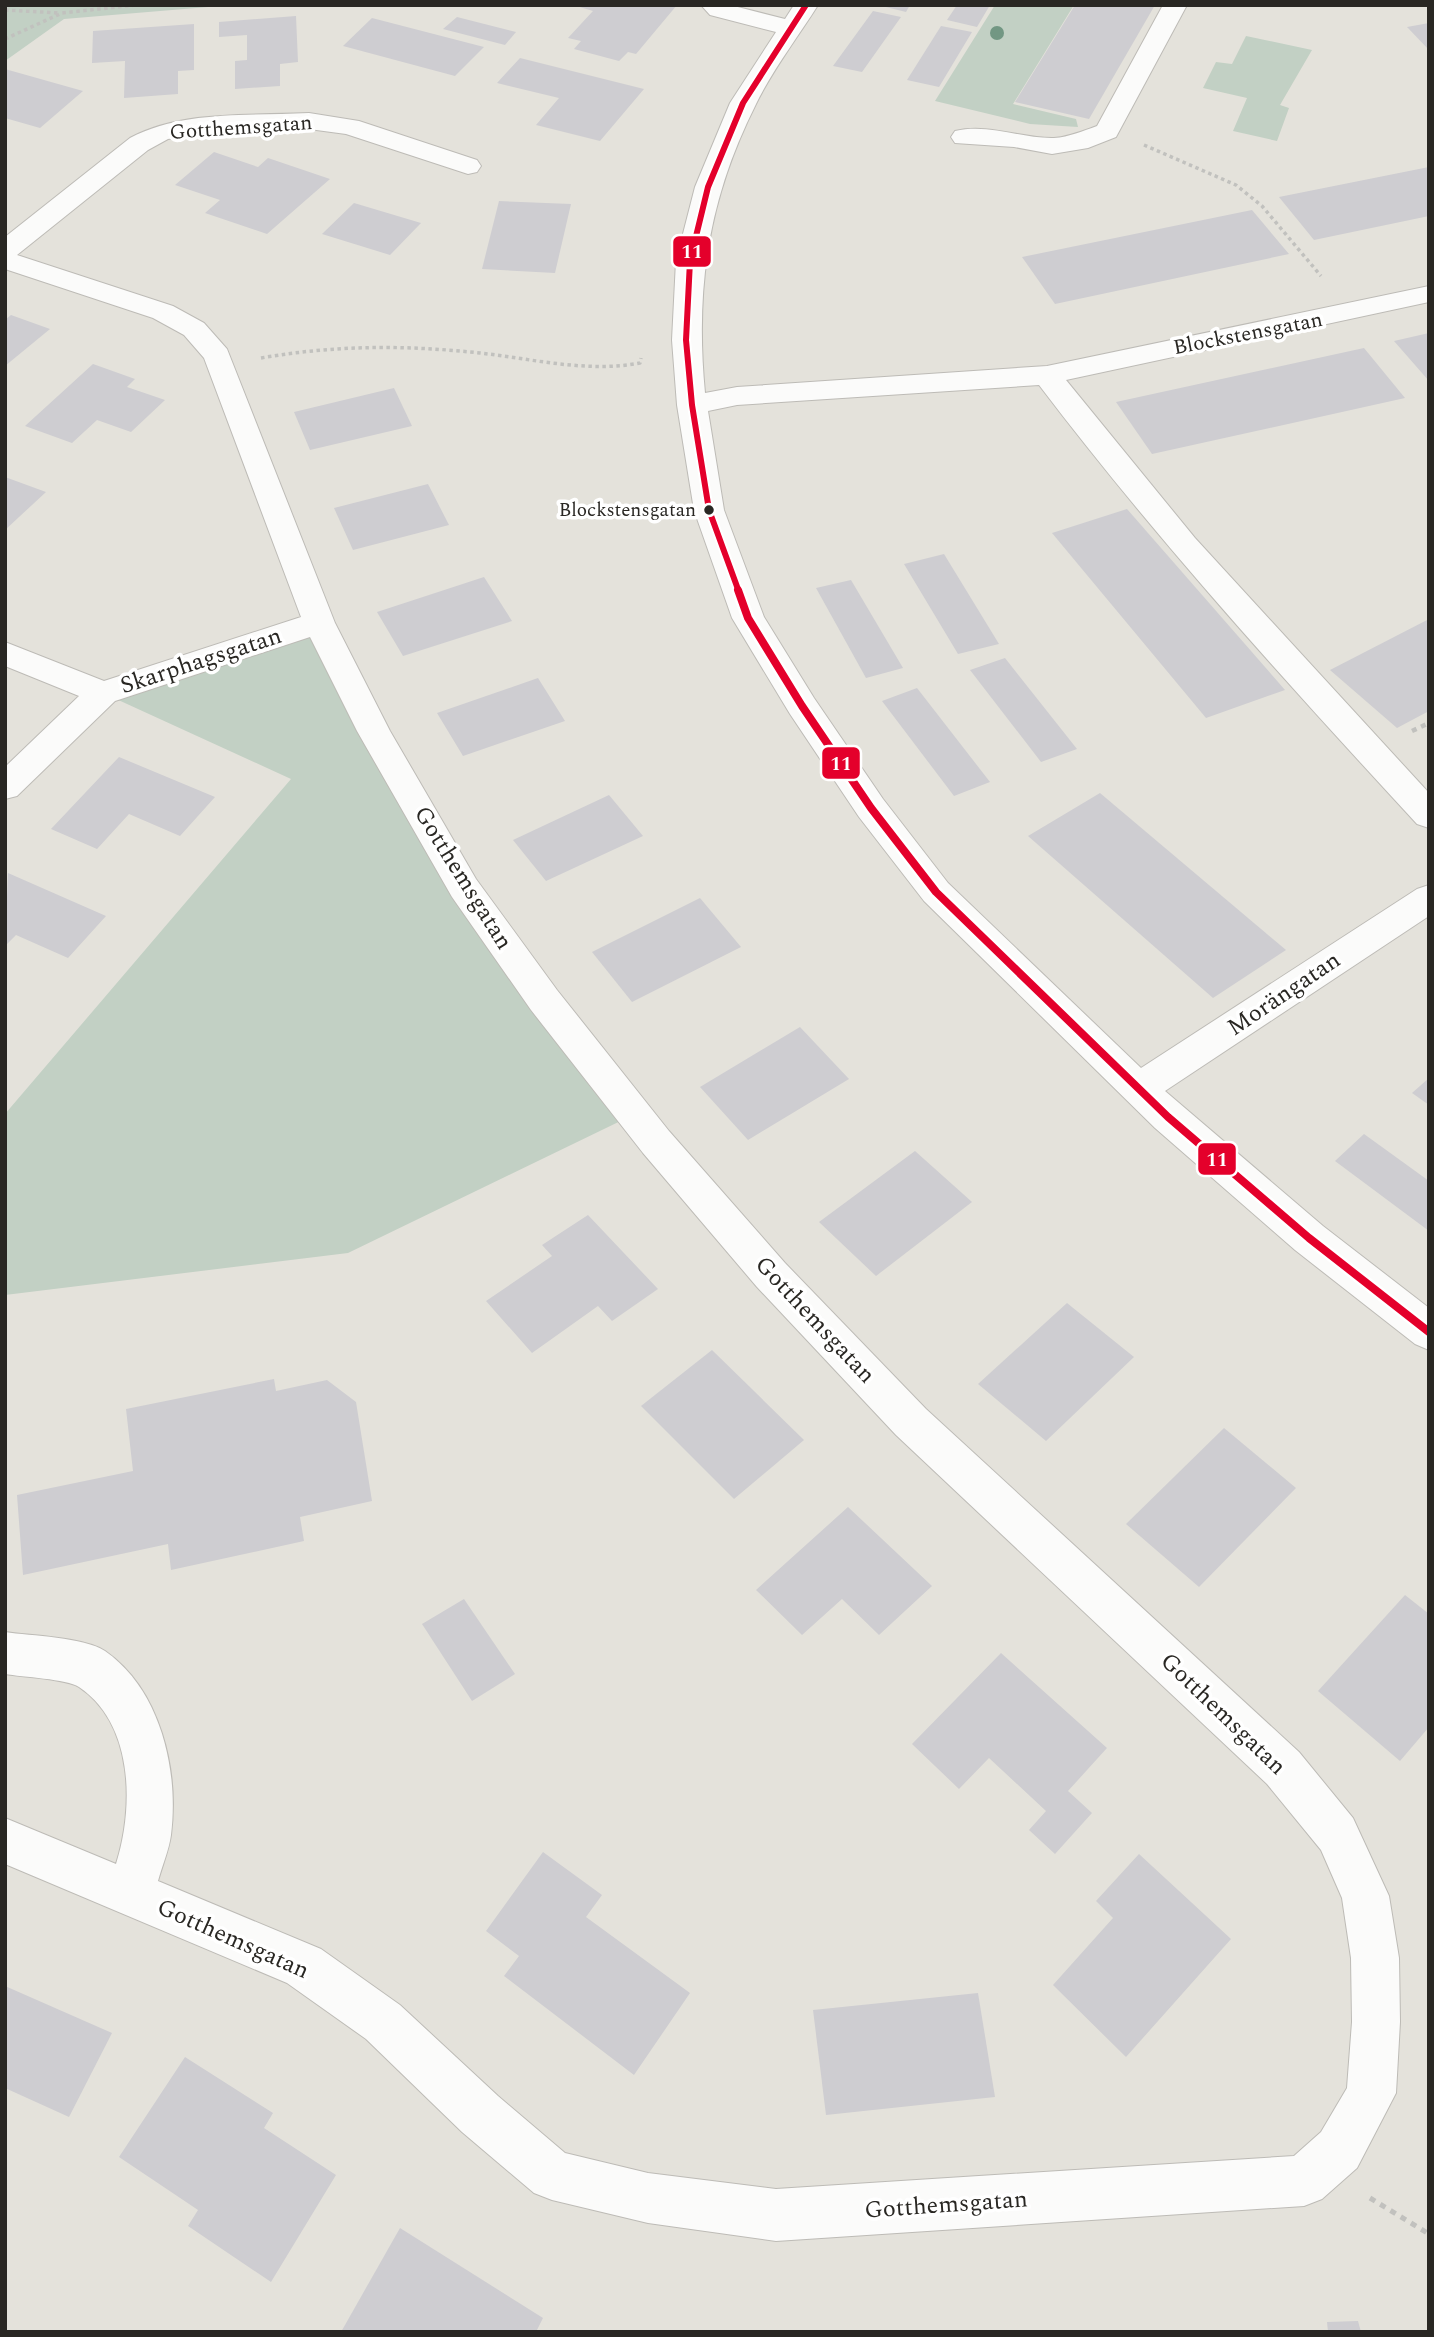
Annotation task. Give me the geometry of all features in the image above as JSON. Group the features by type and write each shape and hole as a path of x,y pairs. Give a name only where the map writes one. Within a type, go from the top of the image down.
{"street":[{"path":"713,5 719,10 799,17 743,103 708,187 690,261 686,345 692,405 709,510 748,618 802,706 870,808 936,892 1138,1089 1309,1238 1429,1332"},
{"path":"964,137 1014,139 1052,146 1079,142 1108,131 1175,5"},
{"name":"Gotthemsgatan","path":"5,251 139,144 161,132 203,126 309,121 350,127 468,166"},
{"name":"Gotthemsgatan","path":"5,260 163,312 194,329 217,355 319,623 373,731 464,888 544,1000 656,1142 771,1275 911,1422 1283,1768 1337,1834 1365,1896 1375,1958 1376,2022 1371,2093 1339,2150 1304,2181 1114,2192 965,2205 776,2215 648,2198 552,2175 480,2114 383,2022 304,1966 5,1840"},
{"name":"Blockstensgatan","path":"692,405 737,396 1047,374 1429,294"},
{"path":"1047,374 1113,464 1258,632 1429,815"},
{"name":"Skarphagsgatan","path":"5,653 103,693 319,623"},
{"path":"5,788 103,693"},
{"name":"Morängatan","path":"1138,1089 1429,898"},
{"path":"5,1653 89,1667 129,1706 149,1772 148,1836 130,1894"}],"path":[{"path":"5,10 62,13 136,5"},
{"path":"5,39 62,13"},
{"path":"1108,131 1236,185 1262,206 1354,311"},
{"path":"222,368 331,346 385,345 610,369 640,363 645,345 686,345"},
{"path":"1317,2170 1352,2186 1429,2234"}],"green space":[{"path":"5,5 232,5 64,19 5,61"},
{"path":"995,5 1074,5 1013,104 1076,119 1078,127 1030,124 935,101"},
{"path":"1246,36 1312,50 1280,105 1289,108 1277,141 1233,131 1247,98 1203,88 1216,62 1232,64"},
{"path":"319,623 374,731 635,1114 348,1253 5,1295 5,1114 291,779 103,693"}],"building":[{"path":"573,5 677,5 636,54 628,52 619,61 574,49 581,41 568,38 593,11"},
{"path":"878,5 910,5 906,12"},
{"path":"957,5 990,5 977,27 947,20"},
{"path":"1075,5 1155,5 1089,119 1015,102"},
{"path":"873,11 901,17 862,72 833,66"},
{"path":"296,16 298,62 280,64 280,86 235,89 235,61 247,60 247,35 219,37 219,22"},
{"path":"457,17 516,32 505,45 443,29"},
{"path":"372,18 484,47 455,76 343,46"},
{"path":"1429,23 1429,50 1407,27"},
{"path":"194,24 194,70 178,71 178,94 124,98 125,61 92,63 93,31"},
{"path":"941,26 972,32 939,87 907,80"},
{"path":"520,58 644,89 600,141 536,125 559,98 497,83"},
{"path":"5,69 83,91 40,128 5,118"},
{"path":"214,152 258,167 268,158 330,179 267,234 205,213 220,200 175,185"},
{"path":"1429,167 1429,216 1314,240 1279,197"},
{"path":"499,201 571,204 555,273 482,269"},
{"path":"354,203 421,223 390,255 322,234"},
{"path":"1252,210 1289,254 1055,304 1022,257"},
{"path":"11,315 50,329 5,366 5,320"},
{"path":"1429,333 1429,381 1394,341"},
{"path":"1364,348 1405,398 1152,454 1116,402"},
{"path":"93,364 135,379 127,387 165,400 131,432 97,420 72,443 25,426"},
{"path":"394,388 412,426 310,450 294,412"},
{"path":"5,477 46,492 5,530"},
{"path":"428,484 449,525 353,550 334,508"},
{"path":"1127,509 1285,690 1206,718 1052,533"},
{"path":"944,554 999,644 958,654 904,564"},
{"path":"484,577 512,621 403,656 377,612"},
{"path":"851,580 903,668 866,678 816,588"},
{"path":"1429,619 1429,711 1397,728 1330,670"},
{"path":"1005,658 1077,749 1041,762 970,670"},
{"path":"538,678 565,721 463,756 437,713"},
{"path":"917,688 990,782 954,796 882,701"},
{"path":"119,757 215,797 180,836 129,814 97,849 51,829"},
{"path":"1100,793 1286,950 1213,998 1028,836"},
{"path":"609,795 643,836 546,881 513,840"},
{"path":"8,873 106,916 68,958 16,935 5,946"},
{"path":"700,898 741,947 632,1002 592,952"},
{"path":"800,1027 849,1079 748,1140 700,1087"},
{"path":"1429,1078 1429,1105 1412,1093"},
{"path":"1364,1134 1429,1181 1429,1231 1335,1161"},
{"path":"915,1151 972,1202 876,1276 819,1222"},
{"path":"588,1215 658,1289 612,1321 598,1306 532,1353 486,1301 552,1256 542,1245"},
{"path":"1067,1303 1134,1357 1046,1441 978,1384"},
{"path":"712,1350 804,1440 734,1499 641,1406"},
{"path":"274,1379 276,1391 327,1380 356,1402 372,1501 300,1517 304,1541 171,1570 168,1544 23,1575 17,1495 133,1471 126,1409"},
{"path":"1224,1428 1296,1488 1199,1587 1126,1524"},
{"path":"848,1507 932,1586 879,1635 842,1599 802,1635 756,1590"},
{"path":"1405,1595 1429,1614 1429,1727 1400,1761 1318,1691"},
{"path":"464,1599 515,1674 472,1701 422,1624"},
{"path":"1001,1653 1107,1748 1068,1791 1092,1813 1055,1854 1029,1830 1046,1811 989,1758 959,1789 912,1744"},
{"path":"543,1852 602,1895 586,1917 690,1993 634,2075 504,1976 519,1956 486,1931"},
{"path":"1139,1854 1231,1939 1126,2057 1053,1985 1113,1918 1096,1901"},
{"path":"5,1986 112,2033 69,2117 5,2088"},
{"path":"978,1993 995,2097 826,2115 813,2010"},
{"path":"185,2057 273,2113 264,2128 336,2175 271,2282 188,2226 198,2210 119,2157"},
{"path":"400,2228 543,2318 536,2332 341,2332"},
{"path":"1358,2321 1361,2332 1328,2332 1327,2322"}],"transit line":[{"name":"11","path":"806,5 743,103 708,187 690,261 686,340 692,405 709,510 748,618 802,706 871,808 936,892 1168,1117 1309,1238 1429,1332"}],"place":[{"name":"Blockstensgatan","path":"709,510"}]}
